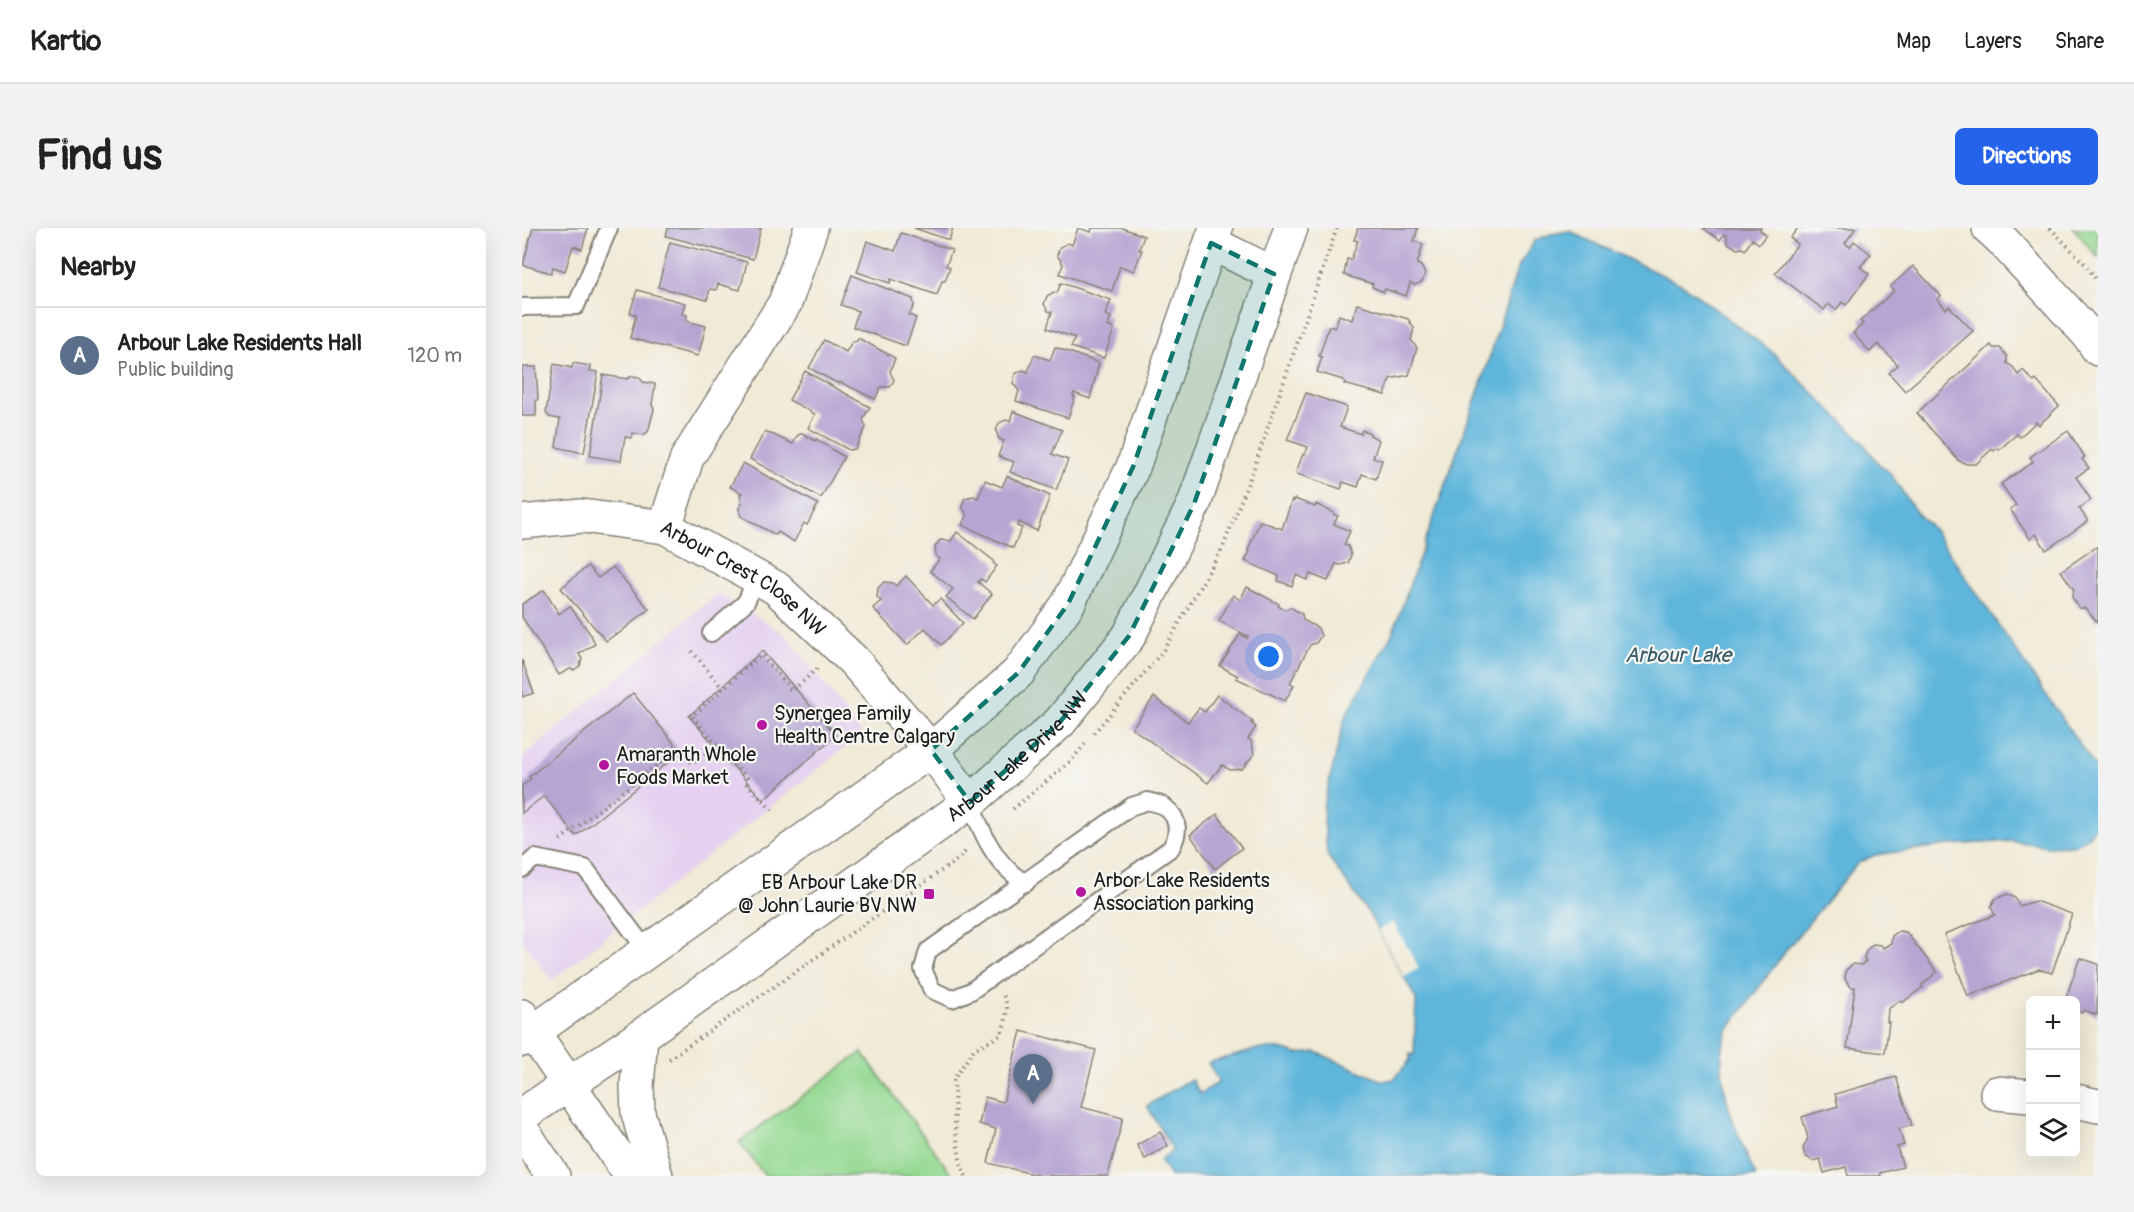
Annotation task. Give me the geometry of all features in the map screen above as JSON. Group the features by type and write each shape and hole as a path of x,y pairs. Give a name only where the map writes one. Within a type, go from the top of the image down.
{"street":[{"name":"Arbour Crest Close NW","path":"811,228 785,303 687,458 664,527 776,588 854,660 931,750 970,802"},
{"name":"Arbour Lake Drive NW","path":"522,1115 641,1036 970,802 1060,722 1129,636 1194,504 1291,228"},
{"path":"1989,228 2088,334 2098,349"},
{"path":"631,1176 569,1082 526,1029 646,951 931,750 1018,673 1068,604 1133,467 1214,235 1274,274"},
{"path":"522,522 582,516 664,527"},
{"path":"641,1036 637,1086 638,1113 656,1176"},
{"path":"1997,1093 2026,1096"},
{"path":"2080,1102 2098,1106"},
{"path":"522,1130 553,1176"}],"lane":[{"path":"522,307 576,306 609,228"},
{"path":"711,633 746,602 757,578"},
{"path":"1148,801 1166,807 1176,821 1178,837 1171,848 992,977 971,991 952,999 932,990 923,969 928,951 947,936 1026,883 1132,806 1148,801"},
{"path":"970,802 983,836 1011,875 1026,883"},
{"path":"528,864 585,868 646,951"}],"path":[{"path":"2050,228 2085,264 2098,282"},
{"path":"692,651 723,689"},
{"path":"774,812 747,784 747,778 692,716 761,655 792,691 818,667"},
{"path":"528,864 679,748 692,764 717,745"},
{"path":"966,1176 960,1160 955,1125 954,1079 974,1049 1001,1035 1007,1018 1007,1000 992,977"}],"highlighted area":[{"path":"1211,243 1274,274 1194,504 1129,636 1060,722 970,802 931,750 1018,673 1068,604 1133,467"}],"shaded area":[{"path":"718,593 785,634 862,734 552,980 522,941 522,758"}],"green space":[{"path":"2073,228 2098,228 2098,258 2075,230"},
{"path":"862,1052 953,1176 765,1176 739,1142"}],"water":[{"name":"Arbour Lake","path":"1569,231 1683,285 1771,351 1861,440 1878,463 1890,473 1916,512 1933,529 2096,768 2098,773 2098,823 2088,837 2076,845 2048,846 2012,841 1949,845 1875,855 1858,863 1787,949 1728,1030 1723,1047 1724,1084 1734,1124 1756,1176 1170,1176 1160,1160 1173,1150 1147,1106 1191,1079 1200,1094 1219,1082 1208,1063 1258,1049 1281,1049 1297,1054 1316,1052 1383,1081 1394,1079 1410,1060 1410,1054 1414,1055 1416,999 1369,914 1327,855 1323,807 1345,717 1393,632 1483,378 1518,267 1535,240"}],"pier":[{"path":"1393,922 1419,968 1404,977 1378,930"}],"building":[{"path":"533,228 588,228 582,249 573,246 565,271 553,267 551,273 523,265"},
{"path":"668,228 761,228 753,259 666,236"},
{"path":"914,228 953,228 949,240"},
{"path":"1078,228 1091,232 1092,228 1122,228 1144,236 1139,250 1142,250 1134,271 1120,266 1112,291 1060,274 1063,264 1057,255 1060,247 1068,243 1072,245"},
{"path":"1358,228 1418,228 1414,241 1423,244 1417,264 1421,266 1425,274 1422,282 1415,285 1410,283 1406,296 1385,289 1384,292 1372,287 1373,284 1344,275 1347,259 1351,260 1358,241 1354,240"},
{"path":"1703,228 1761,228 1760,230 1766,235 1759,244 1752,239 1745,250 1737,249 1727,242 1727,236 1724,234 1720,240"},
{"path":"1798,228 1856,228 1845,243 1850,247 1854,241 1871,254 1860,267 1869,274 1846,305 1842,302 1836,310 1828,304 1824,310 1775,273 1798,244 1790,238"},
{"path":"901,233 952,250 946,266 950,267 937,295 891,279 890,283 857,272 867,241 895,251"},
{"path":"670,242 747,262 740,290 718,284 716,290 710,289 707,300 658,287"},
{"path":"1913,266 1941,296 1937,299 1946,309 1949,306 1973,331 1905,391 1889,373 1898,365 1878,344 1870,352 1853,333 1863,324 1860,321 1894,291 1890,287"},
{"path":"852,275 913,299 914,306 909,315 916,318 906,346 853,327 858,311 841,305"},
{"path":"1061,283 1111,300 1105,315 1111,317 1108,326 1114,329 1104,358 1071,347 1075,338 1047,328 1052,312 1048,311 1044,304 1047,296 1054,292 1057,293"},
{"path":"637,290 685,303 682,314 687,315 686,321 706,326 698,356 630,338 636,315 630,313"},
{"path":"1357,304 1408,319 1414,328 1411,340 1417,348 1409,375 1390,379 1385,395 1344,384 1343,380 1317,372 1322,357 1319,356 1329,326 1335,328 1339,315 1352,320"},
{"path":"858,338 895,358 890,372 894,380 890,387 881,387 875,399 809,368 824,340 846,352 852,342 857,341"},
{"path":"1991,345 1993,348 2000,348 2007,356 2007,363 2018,375 2023,370 2034,382 2036,380 2059,406 2039,425 2036,422 2020,437 2017,434 1999,450 1992,449 1976,464 1967,464 1959,461 1917,413"},
{"path":"1055,347 1099,363 1090,399 1074,393 1075,397 1068,418 1016,401 1019,391 1013,383 1015,374 1023,370 1028,372 1034,355 1050,360"},
{"path":"573,363 591,366 590,371 598,372 584,453 556,447 560,419 549,417 546,413 554,364 572,368"},
{"path":"522,367 536,367 538,400 536,400 536,416 522,416"},
{"path":"805,371 870,407 863,419 866,427 855,449 849,450 808,428 815,414 789,400"},
{"path":"603,375 627,379 632,376 639,377 643,382 655,384 652,405 654,409 648,432 645,435 633,433 632,438 625,437 621,461 590,456"},
{"path":"1306,393 1347,407 1340,427 1361,434 1362,430 1379,440 1373,458 1382,460 1376,479 1362,474 1358,487 1343,482 1341,489 1297,474 1303,454 1305,455 1308,447 1287,440"},
{"path":"1013,411 1062,430 1052,454 1068,460 1056,490 1010,472 1014,462 998,456 1004,441 999,439 996,431 999,423 1010,421"},
{"path":"765,431 793,444 797,436 802,433 844,457 821,498 750,459"},
{"path":"2068,431 2085,457 2082,459 2089,468 2076,477 2091,500 2079,508 2088,521 2046,550 2036,534 2030,539 2010,509 2016,505 2001,484 2033,462 2030,457"},
{"path":"743,463 818,504 807,525 804,523 794,542 778,532 776,535 741,516 739,508 742,503 740,494 742,493 730,487"},
{"path":"1007,476 1050,496 1037,531 1019,522 1017,526 1022,528 1013,548 962,525 967,516 962,506 965,498 973,496 978,498 985,480 1002,487"},
{"path":"1295,499 1315,507 1316,504 1334,513 1338,516 1334,524 1350,531 1344,545 1348,546 1351,555 1348,563 1336,564 1328,581 1310,574 1307,580 1296,575 1292,586 1278,581 1279,576 1245,561 1260,521 1282,529 1292,500"},
{"path":"957,532 994,561 993,563 997,566 985,582 981,579 978,582 992,594 973,619 946,597 953,589 930,571 940,559 936,556 935,547 940,540 951,541"},
{"path":"2098,546 2098,623 2085,608 2079,608 2072,597 2074,590 2061,571"},
{"path":"588,566 598,578 613,567 649,609 606,641 561,588"},
{"path":"906,576 933,605 940,599 963,623 941,645 925,628 907,645 873,608 881,601 877,597 878,588 884,582 893,583 896,586"},
{"path":"1247,587 1279,604 1278,606 1285,610 1290,607 1302,614 1303,620 1318,628 1321,636 1316,643 1310,645 1290,683 1294,685 1285,701 1236,678 1238,676 1220,666 1240,634 1247,638 1248,636 1219,621 1233,595 1240,600"},
{"path":"544,590 559,614 570,606 595,644 579,654 582,659 580,666 559,675 522,617 522,604"},
{"name":"Synergea Family Health Centre Calgary","path":"762,651 836,735 763,800 689,716"},
{"path":"522,660 534,693 522,697"},
{"name":"Amaranth Whole Foods Market","path":"633,693 681,752 576,836 544,796 522,813 522,786 531,779 529,777"},
{"path":"1217,695 1253,722 1251,723 1256,727 1248,739 1251,741 1254,754 1242,769 1230,770 1222,765 1208,783 1132,728 1154,697 1188,722 1199,708 1205,712"},
{"path":"1217,814 1242,848 1215,869 1190,835"},
{"path":"2007,894 2015,898 2019,906 2035,901 2072,914 2052,973 2039,969 1968,996 1944,934 1995,915 1991,907 1995,899"},
{"path":"1899,931 1906,932 1937,972 1922,985 1923,987 1902,1003 1900,1001 1888,1009 1887,1022 1889,1022 1885,1053 1847,1048 1855,987 1851,987 1845,979 1846,970 1853,964 1861,965 1866,961 1864,958 1866,951 1873,944 1881,945 1883,948 1891,943 1892,936"},
{"path":"2080,958 2098,964 2097,1015 2083,1010 2080,1012 2080,996 2066,996"},
{"path":"1021,1031 1096,1050 1081,1107 1123,1118 1108,1176 1041,1176 988,1163 996,1129 979,1124 985,1097 1003,1102"},
{"path":"1896,1077 1912,1125 1899,1129 1904,1145 1897,1147 1903,1167 1880,1173 1881,1176 1848,1176 1846,1167 1824,1173 1820,1159 1813,1161 1805,1156 1803,1148 1808,1138 1802,1117 1838,1106 1835,1094"},
{"path":"1160,1132 1168,1146 1145,1159 1137,1145"}],"place":[{"name":"Synergea Family Health Centre Calgary","path":"762,725"},
{"name":"Amaranth Whole Foods Market","path":"604,765"},
{"name":"Arbor Lake Residents Association parking","path":"1081,892"},
{"name":"EB Arbour Lake DR @ John Laurie BV NW","path":"929,894"},
{"name":"Arbour Lake Residents Hall","path":"1033,1104"}]}
